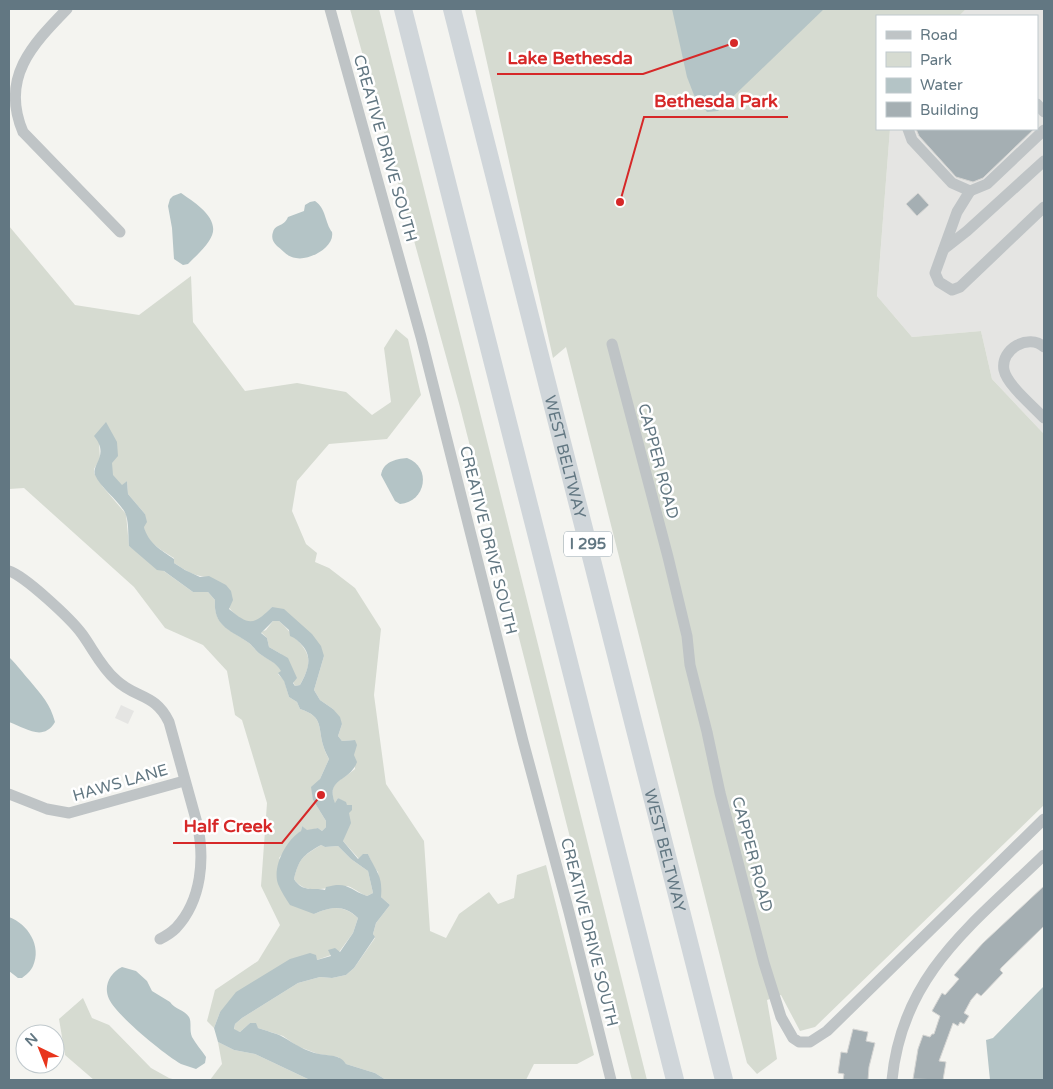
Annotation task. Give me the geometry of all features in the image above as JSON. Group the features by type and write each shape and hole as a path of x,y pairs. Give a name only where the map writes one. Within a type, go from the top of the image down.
{"highway":[{"name":"I 295","path":"403,9 675,1080"},
{"name":"WEST BELTWAY","path":"452,9 724,1080"}],"street":[{"path":"67,9 24,53 16,64 9,93 11,108 16,122 23,132 120,232"},
{"name":"CREATIVE DRIVE SOUTH","path":"330,9 421,337 520,731 611,1080"},
{"path":"908,130 912,140 952,183 970,190"},
{"path":"1044,130 987,184 970,190 957,212 935,274 939,282 952,290 960,287 1044,207"},
{"path":"944,249 968,231 1044,161"},
{"path":"1044,347 1041,344 1032,342 1021,343 1012,349 1005,358 1004,369 1008,380 1044,418"},
{"name":"CAPPER ROAD","path":"612,344 668,557 686,636 690,665 764,963 781,1017 793,1038 799,1042 810,1042 827,1030 1044,819"},
{"path":"9,571 24,579 71,621 103,666 119,683 128,690 157,704 169,722 200,840 201,862 198,885 193,901 183,920 175,929 160,939"},
{"name":"HAWS LANE","path":"9,794 47,809 69,813 184,781"},
{"path":"892,1080 900,1034 908,1011 932,969 947,950 1044,855"}],"shaded area":[{"path":"966,9 1044,9 1044,434 992,379 981,331 912,337 877,296 890,130 1038,130 1038,15 960,15"},
{"path":"121,705 134,711 128,724 115,718"}],"green space":[{"path":"350,9 379,9 647,1080 632,1080 460,407"},
{"path":"475,9 966,9 960,15 876,15 876,130 890,130 877,296 912,337 981,331 992,379 1044,434 1044,805 815,1027 800,1031 781,995 767,1000 777,1059 757,1074 747,1063 566,347 553,358"},
{"path":"9,226 75,305 139,315 191,276 193,322 245,391 297,383 346,392 372,415 391,402 384,348 396,329 408,339 421,395 387,439 329,444 297,481 292,511 306,544 317,553 315,562 329,568 355,588 381,629 374,695 386,784 424,841 430,931 446,938 459,914 489,892 498,904 514,898 517,875 546,865 594,1055 577,1064 534,1064 526,1080 386,1080 375,1073 346,1064 338,1057 318,1054 297,1046 283,1036 258,1028 250,1023 240,1032 234,1030 235,1024 242,1018 298,983 320,977 332,978 346,975 354,968 375,938 373,934 376,923 390,905 381,897 378,872 368,854 359,859 343,841 347,805 338,798 335,804 333,797 336,783 355,769 355,740 342,741 338,736 342,724 333,709 320,700 314,690 324,656 272,607 257,621 247,621 240,618 227,606 209,577 195,574 182,568 174,563 174,558 151,542 145,532 145,514 128,494 127,481 122,486 112,475 112,463 99,442 100,459 94,469 94,473 103,487 126,514 129,546 193,592 208,592 215,600 215,609 220,622 280,668 282,671 278,674 284,680 289,697 297,702 300,709 308,712 317,720 324,749 329,759 313,800 326,821 326,827 322,831 318,828 307,831 302,826 301,831 279,858 314,914 331,908 347,910 358,918 353,933 339,952 329,950 331,955 317,960 220,1012 214,1028 207,1021 215,990 258,961 280,925 261,886 267,803 242,720 235,715 227,671 203,645 165,628 134,587 24,488 9,489"},
{"path":"273,621 279,621 284,626 302,645 308,656 308,666 300,685 295,686 281,654 269,647 267,638 261,632 266,630"},
{"path":"321,845 325,847 338,846 351,859 368,871 373,893 367,896 346,886 311,889 299,884 294,879 300,862 306,855"},
{"path":"83,998 92,1018 109,1025 151,1068 176,1080 94,1080 65,1055 65,1024 60,1024 59,1019"},
{"path":"218,1042 234,1050 255,1054 310,1080 210,1080 222,1064"}],"water":[{"path":"672,9 824,9 718,111 707,112 694,95 687,77"},
{"path":"181,193 206,213 213,226 213,233 207,244 188,264 183,265 174,259 168,206 173,196"},
{"path":"315,201 323,212 332,232 332,238 325,248 314,255 301,258 290,256 274,243 272,238 274,229 284,223 288,217 304,211 305,205"},
{"path":"106,422 117,442 118,456 112,463 113,475 122,485 127,481 128,494 145,514 147,522 144,527 146,533 156,546 174,559 174,563 200,577 209,576 226,585 231,591 233,600 229,609 247,621 256,620 272,607 284,609 312,634 321,646 324,656 314,690 320,700 333,709 340,717 342,724 338,736 342,741 355,740 357,745 354,755 357,762 354,768 333,789 335,803 338,798 346,802 347,805 352,805 352,810 349,813 351,823 343,841 358,859 363,854 368,854 380,878 381,897 390,905 376,923 373,934 375,937 354,968 346,975 332,978 320,977 298,983 242,1018 235,1024 234,1029 240,1032 250,1023 256,1023 258,1028 280,1036 314,1053 341,1058 346,1064 375,1073 386,1080 310,1080 255,1054 234,1050 218,1042 214,1028 220,1012 236,992 290,959 310,953 316,955 317,960 331,956 328,950 335,948 340,952 353,933 358,918 347,910 337,908 331,908 314,914 290,905 279,887 277,877 282,854 290,841 301,831 302,826 307,830 318,828 322,831 326,827 326,821 313,800 311,787 320,779 329,759 324,748 317,720 308,712 300,709 297,702 289,697 284,681 278,673 281,671 277,665 220,622 215,609 215,600 208,592 193,592 164,571 157,570 129,546 128,526 124,510 95,475 94,471 100,449 94,436","holes":["273,621 279,621 289,630 290,636 296,639 307,653 307,669 300,685 295,686 293,683 297,678 288,658 269,647 267,638 261,633","321,845 325,847 338,846 351,859 368,871 373,893 367,896 344,885 333,885 326,887 325,890 308,889 297,883 294,879 300,862 306,855"]},
{"path":"407,458 415,462 420,469 423,476 423,484 416,497 409,502 400,504 395,501 381,475 384,467 390,462"},
{"path":"9,657 42,696 51,710 55,722 45,731 34,732 9,722"},
{"path":"9,917 16,920 27,930 32,937 36,951 33,966 22,978 18,978 9,971"},
{"path":"122,967 136,971 147,981 152,991 187,1015 190,1019 192,1037 206,1057 205,1063 196,1069 181,1064 142,1034 114,1007 107,994 107,985 111,976"},
{"path":"1044,986 1044,1080 990,1080 986,1040 993,1038"}],"building":[{"path":"916,130 1033,130 983,178 973,182 956,177 919,136"},
{"path":"918,193 929,205 917,216 906,204"},
{"path":"1044,886 1044,926 1001,968 1000,970 1003,973 981,996 977,993 971,1000 964,1013 969,1016 964,1024 960,1022 958,1026 953,1023 939,1061 946,1062 943,1080 913,1079 918,1049 923,1035 930,1037 934,1034 940,1016 932,1011 942,993 945,995 959,979 954,975 983,943"},
{"path":"853,1029 868,1032 866,1041 875,1043 868,1080 843,1080 844,1074 838,1073 841,1052 847,1053"}],"place":[{"name":"Lake Bethesda","path":"734,43"},
{"name":"Bethesda Park","path":"620,202"},
{"name":"Half Creek","path":"321,795"}]}
